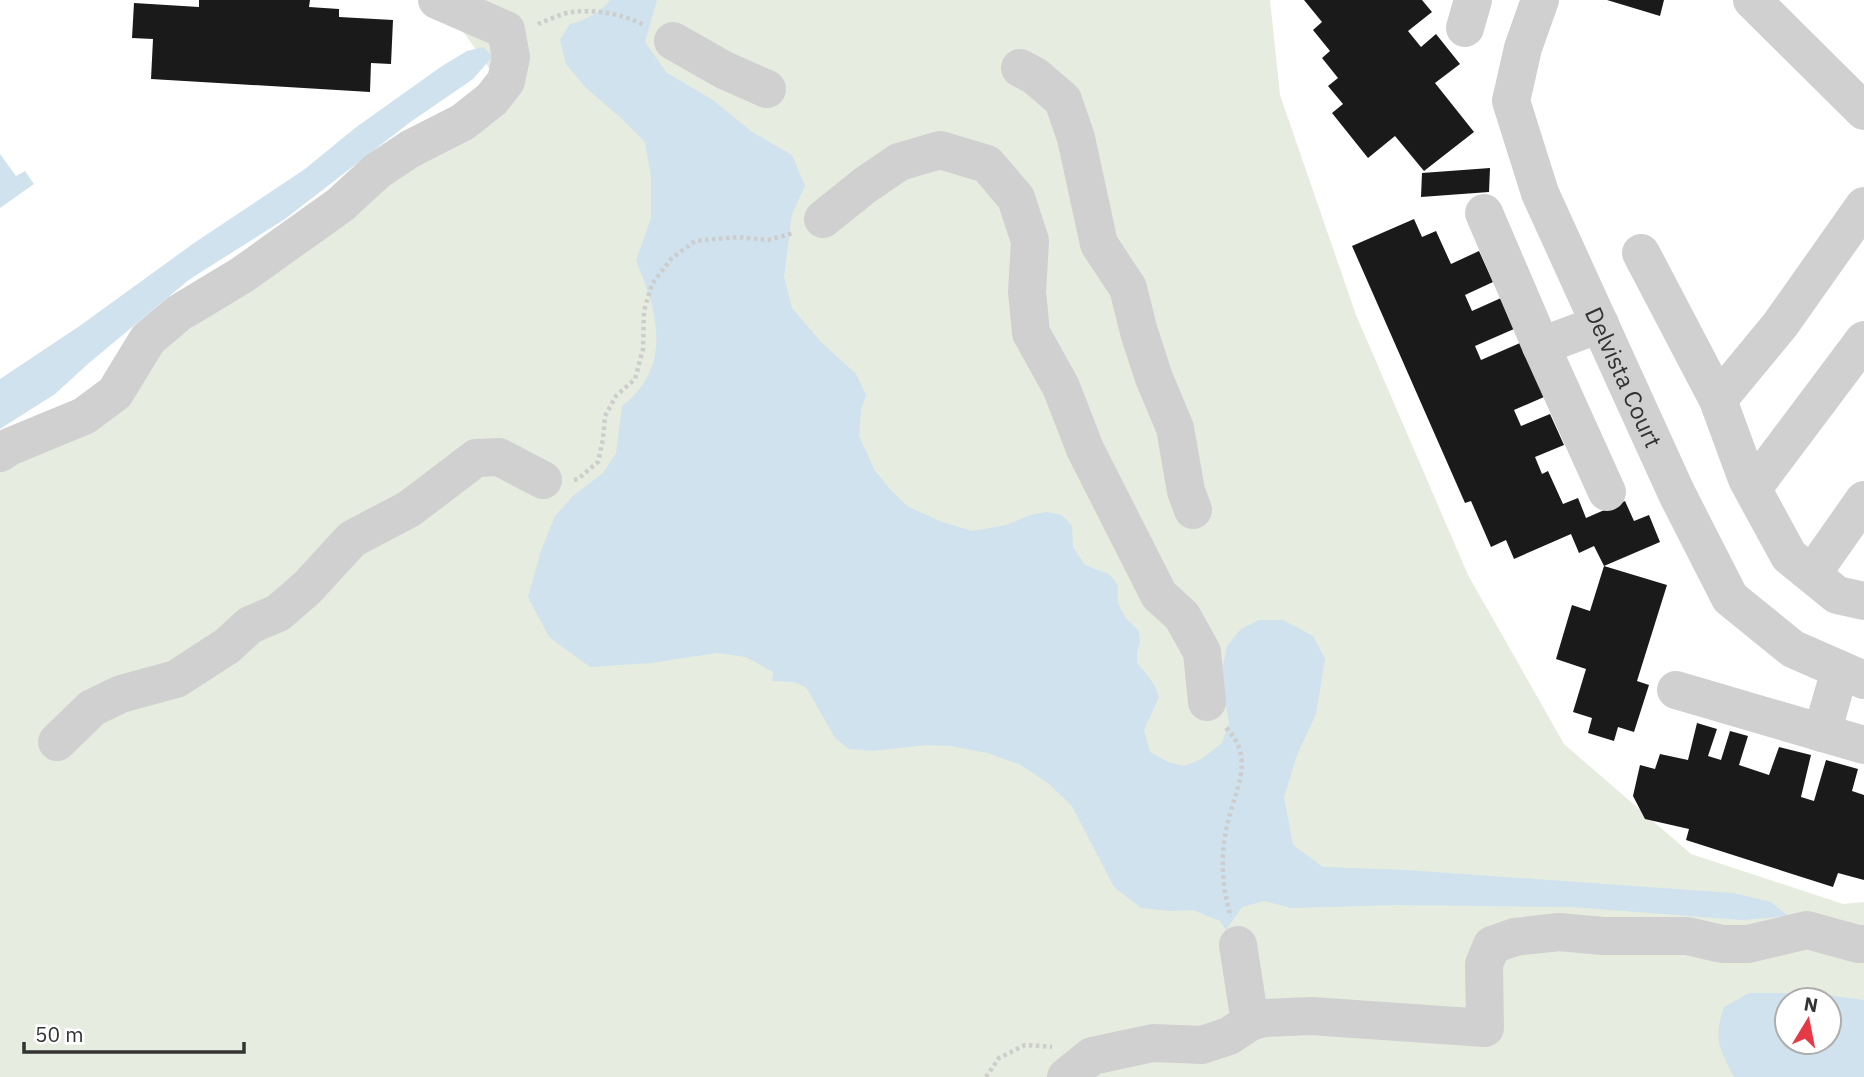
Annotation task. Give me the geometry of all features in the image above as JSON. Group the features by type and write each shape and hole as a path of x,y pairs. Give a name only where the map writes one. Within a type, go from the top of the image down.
{"street":[{"path":"0,453 84,416 115,393 148,340 179,313 242,275 340,205 377,171 410,149 463,122 492,99 506,81 511,57 506,30 437,0"},
{"name":"Delvista Court","path":"1540,0 1523,48 1511,101 1540,193 1677,494 1730,598 1793,649 1852,675"},
{"path":"1752,0 1864,111"},
{"path":"673,41 724,70 767,89"},
{"path":"1020,68 1035,76 1063,100 1076,138 1099,244 1128,288 1150,367 1175,428 1185,491 1193,510"},
{"path":"823,219 864,186 900,162 940,150 987,164 1016,198 1030,241 1027,292 1031,333 1061,387 1085,449 1159,595 1182,616 1202,652 1207,702"},
{"path":"1718,400 1780,325 1864,206"},
{"path":"1484,213 1607,492"},
{"path":"1641,253 1718,400 1753,488 1789,556 1837,595 1864,601"},
{"path":"1541,346 1600,324"},
{"path":"1753,488 1864,340"},
{"path":"57,743 92,708 121,694 176,679 227,646 250,625 278,613 307,588 352,539 409,509 476,458 499,457 543,480"},
{"path":"1812,574 1864,500"},
{"path":"1822,733 1852,675"},
{"path":"1676,690 1864,745"},
{"path":"1074,1070 1092,1056 1153,1043 1202,1045 1229,1036 1250,1022 1264,1018 1479,1006 1484,964 1492,945 1515,937 1559,932 1604,936 1687,936 1722,944 1748,944 1807,930 1864,944"},
{"path":"1238,945 1250,1022"}],"path":[{"path":"531,26 570,12 599,12 631,18 673,41"},
{"path":"543,480 557,484 578,479 598,462 605,416 616,396 635,379 643,349 645,311 652,284 671,260 695,241 737,237 768,240 794,233 823,219"},
{"path":"1207,702 1211,712 1231,732 1243,757 1242,773 1227,826 1222,864 1225,897 1238,945"},
{"path":"986,1077 999,1058 1025,1045 1060,1047 1074,1070"}],"shaded area":[{"path":"441,0 1270,0 1280,95 1356,315 1468,575 1564,744 1691,854 1843,904 1864,902 1864,1077 0,1077 0,458 152,358 413,160 491,71"}],"water":[{"path":"610,0 657,0 645,42 667,73 713,100 752,132 792,155 805,186 792,214 784,277 792,308 821,342 856,374 866,395 861,409 859,436 875,471 890,489 907,506 939,521 972,531 1007,525 1030,515 1047,512 1062,515 1072,526 1073,547 1085,565 1109,574 1118,585 1118,603 1126,618 1139,631 1137,663 1153,683 1159,697 1144,730 1150,752 1168,762 1184,766 1200,760 1222,743 1229,723 1221,676 1227,646 1241,629 1259,620 1283,620 1313,636 1325,659 1316,714 1297,755 1284,797 1293,845 1323,867 1406,870 1733,893 1771,902 1788,916 1742,920 1572,907 1397,905 1291,908 1264,901 1242,907 1226,930 1220,921 1193,910 1141,908 1114,887 1072,806 1049,784 1019,764 987,753 952,746 926,745 873,751 849,749 835,738 806,687 794,682 772,681 773,672 746,657 717,653 651,663 590,667 549,637 528,597 541,551 555,516 573,496 603,473 616,453 622,406 638,391 649,374 655,356 655,319 636,261 651,218 651,177 645,142 586,88 566,64 560,40 570,24 592,16"},
{"path":"483,47 493,56 473,79 409,123 285,219 190,279 55,394 0,429 0,379 305,169 355,128 442,66 467,51"},
{"path":"0,154 16,176 25,171 34,184 0,208"},
{"path":"1749,993 1773,993 1773,1056 1843,1056 1843,997 1864,1000 1864,1077 1734,1077 1719,1043 1719,1027 1724,1007"}],"building":[{"path":"199,0 310,0 309,7 339,9 339,17 393,20 391,64 371,63 370,92 151,79 153,39 132,38 134,3 199,7"},
{"path":"1304,0 1422,0 1432,12 1408,31 1421,47 1436,34 1460,64 1435,83 1474,132 1424,171 1395,136 1368,158 1332,113 1343,104 1328,86 1338,78 1322,58 1330,51 1313,30 1322,22"},
{"path":"1607,0 1664,0 1660,16"},
{"path":"1490,168 1489,192 1421,197 1422,173"},
{"path":"1414,219 1422,237 1436,231 1451,264 1479,251 1493,282 1465,295 1472,311 1501,298 1514,329 1475,346 1481,360 1520,343 1544,397 1514,410 1521,426 1550,414 1564,445 1535,457 1542,474 1548,471 1563,504 1578,498 1586,518 1625,501 1634,521 1649,515 1660,542 1604,566 1594,546 1579,553 1571,534 1514,559 1506,540 1491,547 1471,501 1465,503 1352,246"},
{"path":"1604,566 1667,585 1637,681 1649,685 1634,732 1618,727 1614,741 1588,733 1592,718 1573,712 1586,669 1556,659 1572,605 1590,611"},
{"path":"1697,723 1717,729 1708,756 1721,760 1730,731 1748,736 1739,765 1769,775 1779,747 1811,755 1801,797 1814,801 1826,760 1858,769 1852,791 1864,795 1864,880 1838,873 1833,887 1686,840 1689,829 1645,819 1633,796 1640,765 1655,769 1660,754 1688,760"}]}
